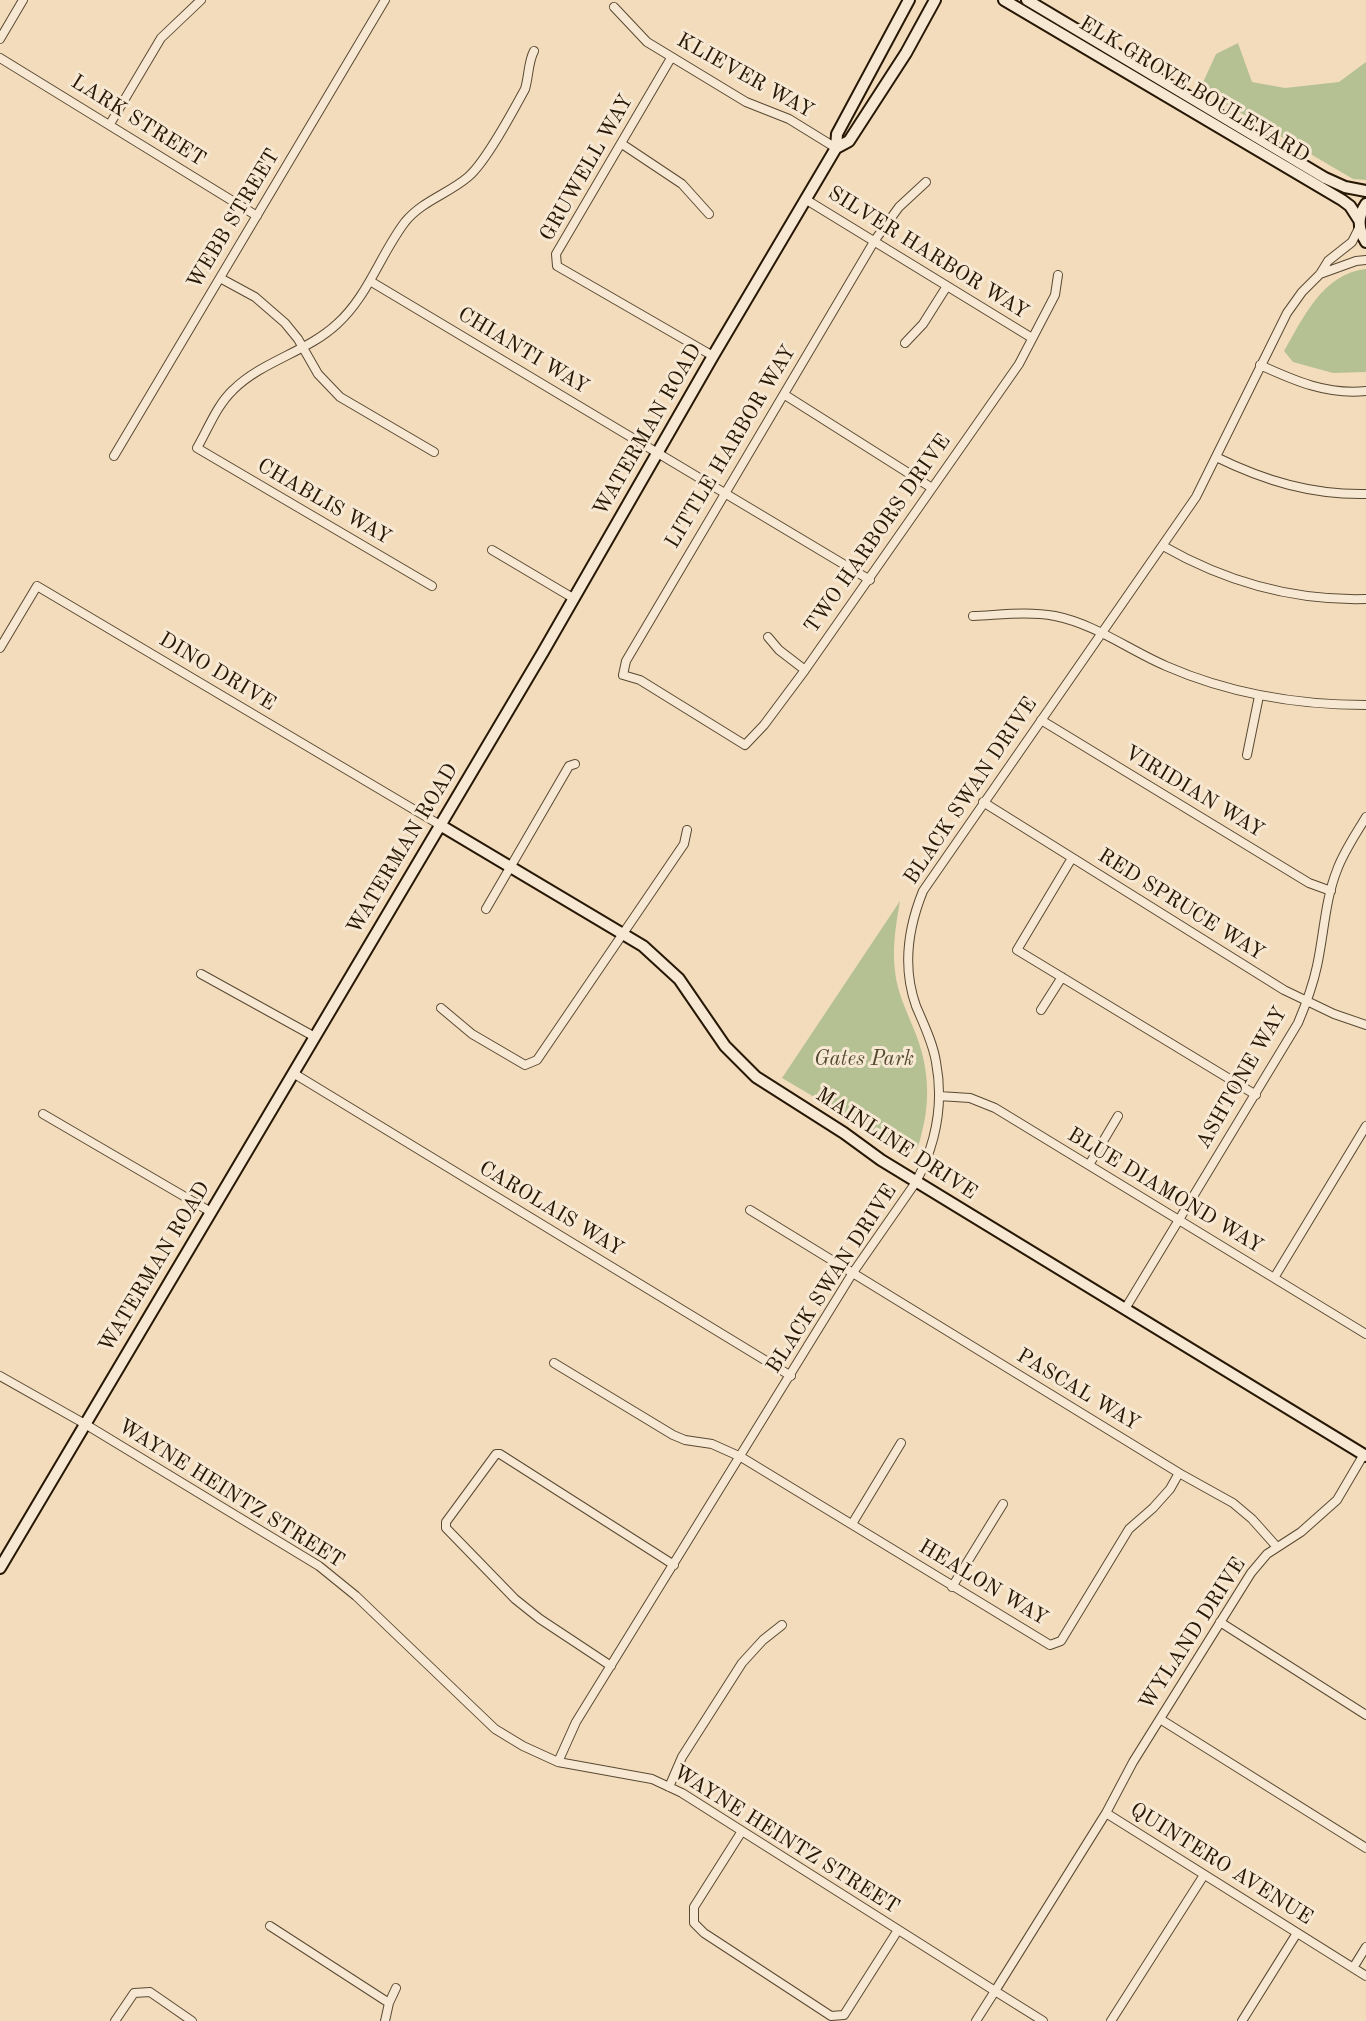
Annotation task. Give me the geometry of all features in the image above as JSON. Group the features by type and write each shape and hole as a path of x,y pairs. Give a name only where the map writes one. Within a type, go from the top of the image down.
{"main road":[{"name":"WATERMAN ROAD","path":"0,1568 440,825 836,148 837,134 909,0"},
{"name":"WATERMAN ROAD","path":"836,148 849,141 906,53 935,0"},
{"name":"ELK GROVE BOULEVARD","path":"1004,0 1342,200 1350,206 1366,242"},
{"name":"ELK GROVE BOULEVARD","path":"1027,0 1325,178 1345,187 1366,191"},
{"path":"1359,224 1366,204"},
{"name":"MAINLINE DRIVE","path":"440,825 624,934 660,960 679,979 725,1046 756,1077 916,1182 1365,1455"}],"street":[{"path":"0,39 23,0"},
{"path":"110,124 161,38 201,0"},
{"name":"WEBB STREET","path":"114,456 385,0"},
{"name":"KLIEVER WAY","path":"614,7 647,42 671,58 746,102 789,119 836,148"},
{"path":"302,348 325,334 358,302 407,220 422,206 470,176 525,89 530,59 534,51"},
{"name":"LARK STREET","path":"0,58 257,216"},
{"name":"GRUWELL WAY","path":"671,58 556,254 557,266 713,356"},
{"path":"622,144 682,184 709,214"},
{"name":"LITTLE HARBOR WAY","path":"745,745 640,680 623,675 626,661 875,240 900,207 926,182"},
{"name":"SILVER HARBOR WAY","path":"805,199 1032,338"},
{"name":"BLACK SWAN DRIVE","path":"558,1762 576,1722 852,1274 916,1182 930,1151 935,1134 939,1096 936,1060 911,989 908,961 910,930 923,891 1196,497 1287,313 1328,261 1352,242 1359,224"},
{"name":"BLACK SWAN DRIVE","path":"1320,274 1356,261 1366,260"},
{"name":"TWO HARBORS DRIVE","path":"745,745 764,725 870,580 1019,364 1055,295 1058,275"},
{"path":"220,278 255,297 271,309 298,339 318,374 340,396 434,452"},
{"name":"CHIANTI WAY","path":"370,281 870,580"},
{"path":"905,343 923,324 947,286"},
{"name":"CHABLIS WAY","path":"302,348 234,388 222,404 197,448 432,586"},
{"path":"1260,365 1306,385 1341,392 1366,391"},
{"path":"784,395 932,488"},
{"path":"1216,457 1258,476 1285,485 1321,492 1366,494"},
{"path":"1163,546 1211,571 1263,588 1316,598 1366,599"},
{"path":"492,550 573,598"},
{"name":"DINO DRIVE","path":"0,648 37,586 440,825"},
{"path":"973,615 1032,613 1054,616 1089,626 1132,650 1188,675 1259,696 1304,703 1366,705"},
{"path":"768,637 779,650 805,670"},
{"path":"1247,755 1259,696"},
{"name":"VIRIDIAN WAY","path":"1041,720 1309,883 1330,891"},
{"path":"486,909 569,766 575,764"},
{"name":"RED SPRUCE WAY","path":"983,802 1284,990 1307,1002 1366,1025"},
{"name":"ASHTONE WAY","path":"1125,1309 1285,1047 1307,1002 1317,966 1330,891 1345,852 1366,817"},
{"path":"441,1008 472,1034 525,1065 537,1060 684,844 687,830"},
{"path":"1072,858 1017,950 1256,1095"},
{"path":"201,974 315,1037"},
{"path":"1041,1010 1062,977"},
{"name":"CAROLAIS WAY","path":"293,1073 791,1376"},
{"name":"BLUE DIAMOND WAY","path":"939,1096 958,1096 984,1102 1366,1334"},
{"path":"43,1114 211,1212"},
{"path":"1089,1165 1118,1116"},
{"path":"1274,1278 1366,1126"},
{"name":"PASCAL WAY","path":"750,1210 1179,1473 1233,1503 1252,1518 1277,1547"},
{"name":"HEALON WAY","path":"554,1363 673,1435 685,1440 712,1444 741,1457 1050,1645 1061,1641 1129,1528 1153,1508 1170,1489 1179,1473"},
{"name":"WAYNE HEINTZ STREET","path":"0,1376 85,1424 319,1566 356,1596 495,1729 523,1746 558,1762 652,1779 682,1793 1043,2021"},
{"path":"852,1524 901,1443"},
{"path":"611,1666 540,1619 515,1599 446,1528 446,1522 496,1454 500,1454 674,1565"},
{"name":"WYLAND DRIVE","path":"1133,1762 1251,1573 1267,1554 1301,1532 1337,1500 1365,1455"},
{"path":"952,1587 1003,1504"},
{"path":"1221,1622 1366,1715"},
{"path":"669,1787 682,1757 742,1663 763,1640 782,1625"},
{"path":"1160,1719 1366,1848"},
{"name":"QUINTERO AVENUE","path":"1133,1762 1106,1813 1366,1976"},
{"path":"976,2021 1106,1813"},
{"path":"742,1831 694,1907 694,1923 704,1933 831,2016 844,2015 898,1930"},
{"path":"1111,2021 1204,1875"},
{"path":"270,1926 389,2003"},
{"path":"1242,2021 1297,1933"},
{"path":"1353,1968 1366,1947"},
{"path":"385,2021 389,2003 396,1988"},
{"path":"115,2021 134,1993 150,1992 192,2021"}],"green space":[{"path":"1238,43 1252,82 1285,88 1339,82 1366,62 1366,180 1353,179 1200,89 1216,54"},
{"path":"1366,269 1366,372 1333,373 1293,362 1284,351 1316,299 1337,279"},
{"name":"Gates Park","path":"900,901 894,945 896,979 923,1056 927,1081 927,1107 919,1144 913,1153 905,1156 885,1145 881,1138 853,1120 782,1078"}]}
